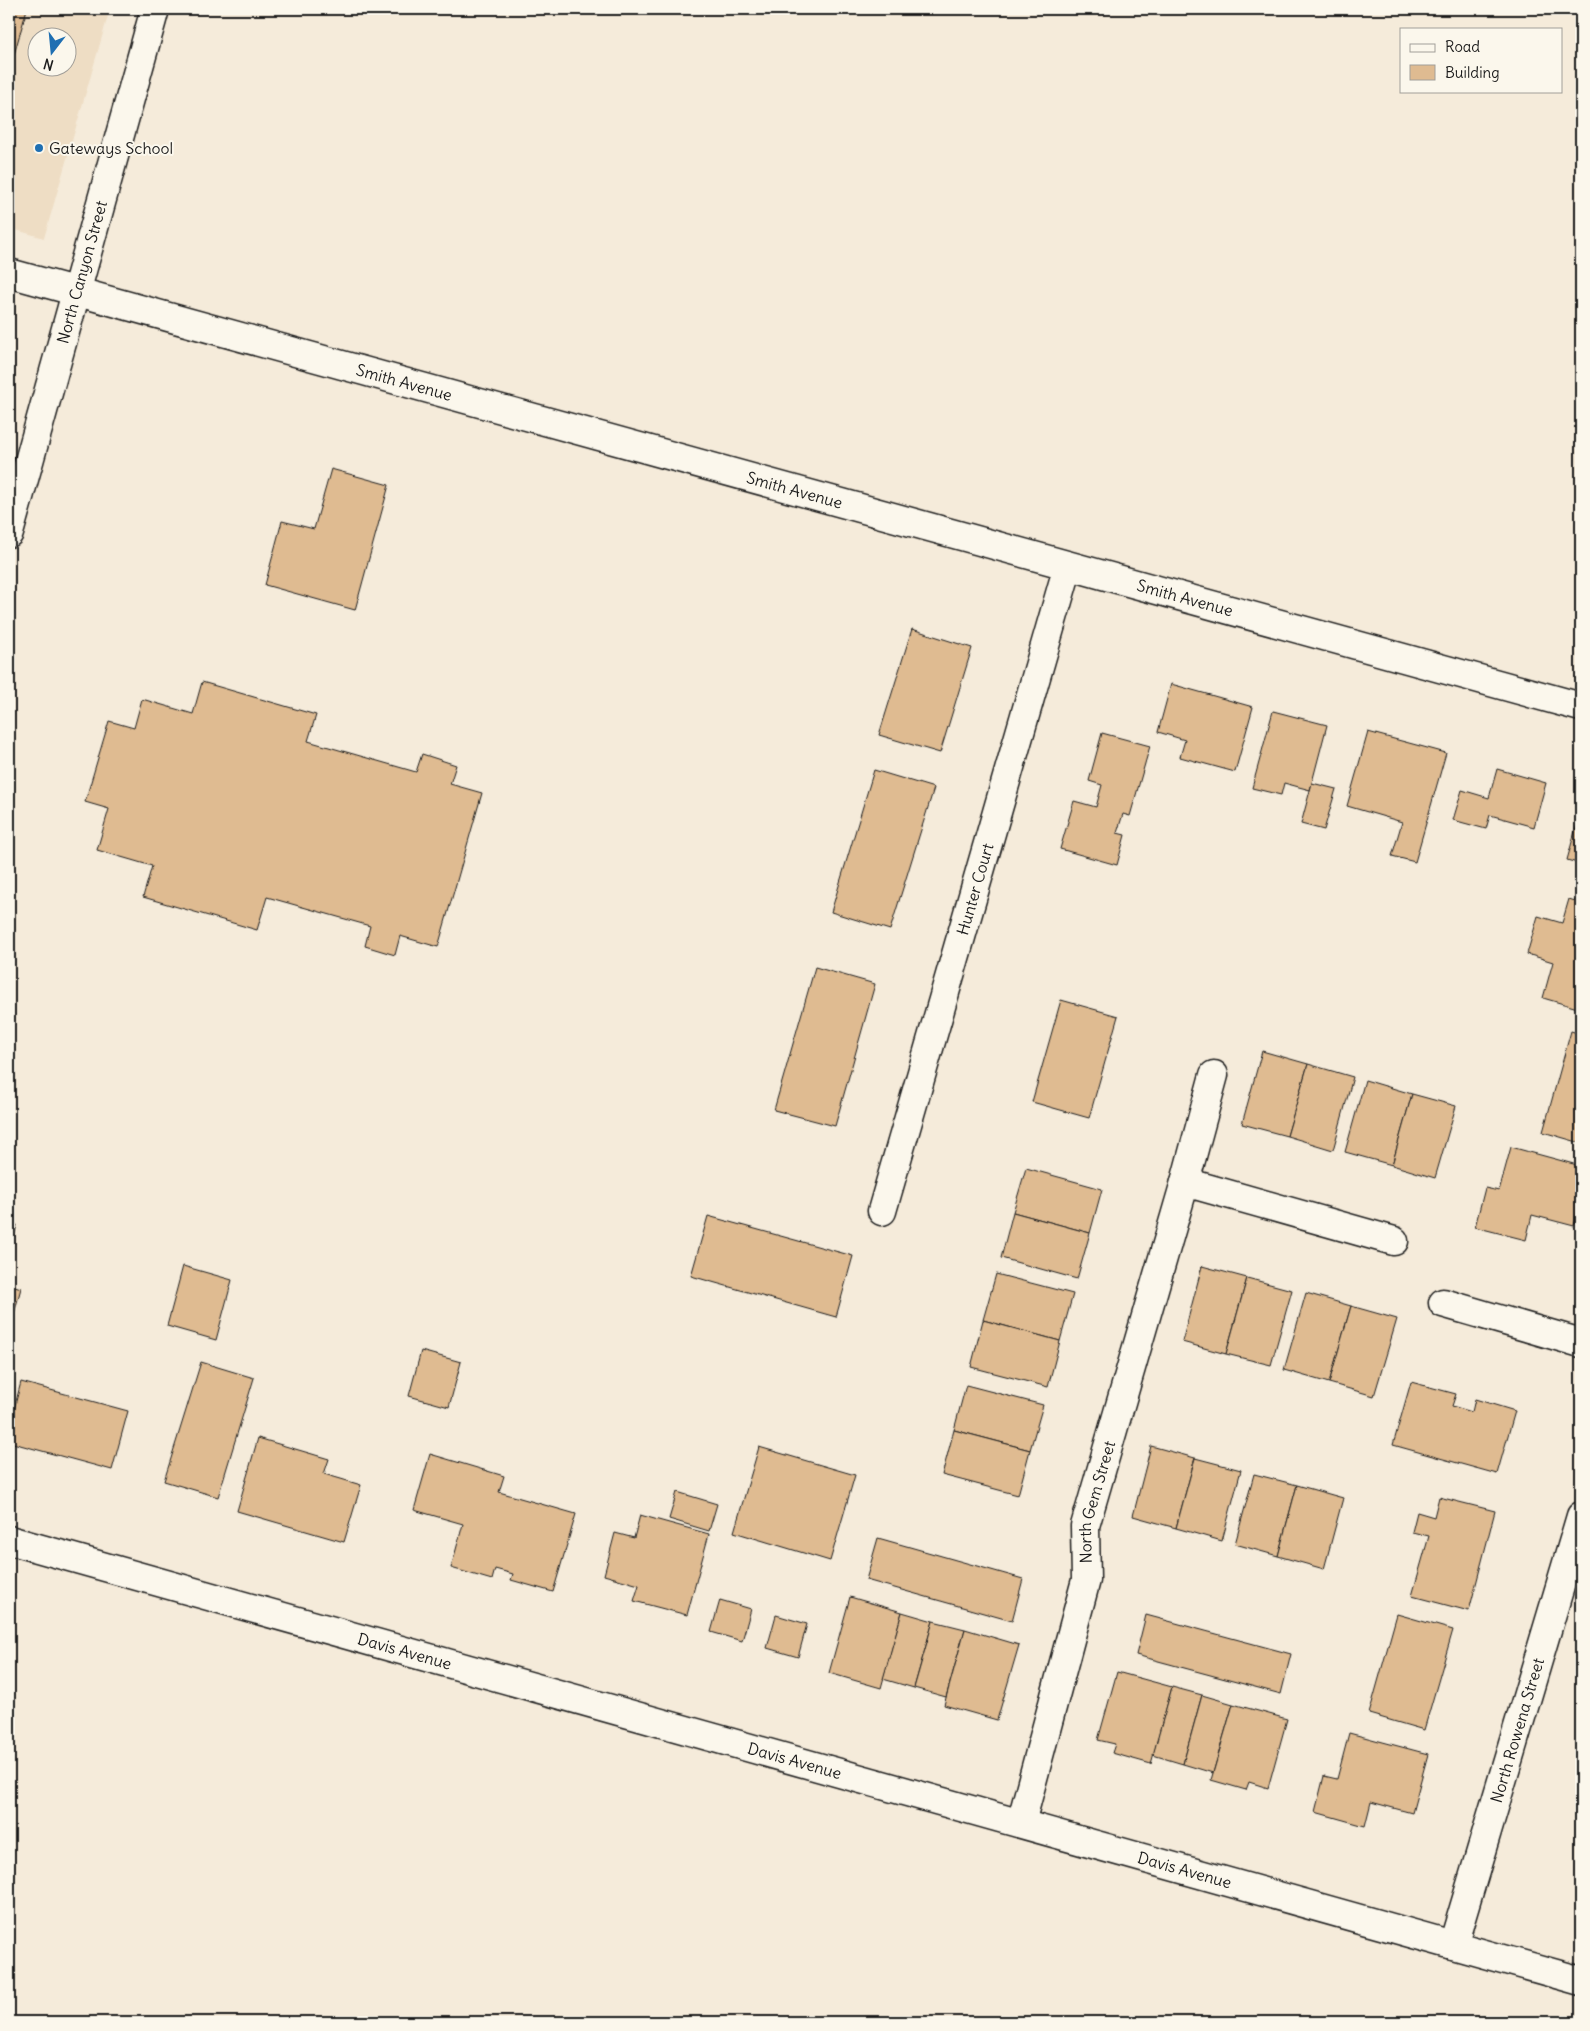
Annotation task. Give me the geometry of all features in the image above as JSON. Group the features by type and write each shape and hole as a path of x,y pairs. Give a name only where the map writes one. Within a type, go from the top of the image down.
{"street":[{"name":"North Canyon Street","path":"9,533 155,9"},
{"name":"Smith Avenue","path":"9,272 1581,707"},
{"name":"Hunter Court","path":"882,1211 1068,566"},
{"name":"North Gem Street","path":"1021,1823 1086,1580 1085,1526 1185,1182 1214,1075"},
{"path":"1185,1182 1394,1241"},
{"path":"1443,1303 1581,1342"},
{"name":"North Rowena Street","path":"1453,1945 1581,1516"},
{"name":"Davis Avenue","path":"9,1540 1581,1981"}],"shaded area":[{"name":"Gateways School","path":"9,9 110,9 44,238 9,228"}],"building":[{"path":"9,9 27,9 9,72"},
{"path":"331,469 389,485 355,610 265,585 282,521 314,529"},
{"path":"912,629 972,648 940,753 879,735"},
{"path":"202,682 316,715 308,741 416,772 422,754 456,765 450,784 482,793 438,947 400,936 395,955 365,946 370,926 267,897 257,930 143,897 152,866 97,850 109,809 85,802 109,721 134,728 142,699 193,714"},
{"path":"1171,684 1253,707 1235,772 1180,757 1185,740 1158,732"},
{"path":"1273,711 1327,725 1310,790 1284,783 1281,795 1252,788"},
{"path":"1368,732 1446,753 1415,862 1392,856 1402,822 1347,806"},
{"path":"1102,733 1150,746 1130,816 1123,814 1117,833 1125,835 1117,865 1060,849 1074,801 1096,807 1102,785 1089,781"},
{"path":"1497,769 1546,783 1534,827 1490,815 1486,829 1453,820 1462,790 1489,798"},
{"path":"874,770 934,788 890,930 831,912"},
{"path":"1312,783 1336,789 1324,830 1301,824"},
{"path":"1581,813 1581,864 1567,860"},
{"path":"1569,899 1581,903 1581,1009 1543,998 1553,962 1527,954 1538,916 1562,923"},
{"path":"815,967 875,984 835,1126 774,1110"},
{"path":"1061,1000 1118,1016 1089,1118 1032,1102"},
{"path":"1571,1031 1581,1034 1581,1143 1543,1132"},
{"path":"1262,1051 1308,1064 1287,1136 1242,1124"},
{"path":"1308,1064 1353,1077 1333,1150 1287,1136"},
{"path":"1365,1080 1412,1094 1392,1165 1345,1152"},
{"path":"1412,1094 1456,1106 1435,1178 1392,1165"},
{"path":"1511,1147 1581,1166 1581,1197 1574,1226 1532,1215 1526,1240 1475,1227 1485,1188 1499,1191"},
{"path":"1026,1168 1102,1189 1090,1233 1013,1212"},
{"path":"1013,1212 1090,1233 1077,1279 1001,1258"},
{"path":"708,1216 853,1256 836,1317 691,1276"},
{"path":"9,1223 17,1225 9,1255"},
{"path":"183,1266 232,1280 216,1340 167,1326"},
{"path":"1202,1266 1247,1278 1226,1354 1182,1342"},
{"path":"996,1274 1073,1294 1060,1341 983,1320"},
{"path":"1247,1278 1292,1290 1271,1365 1226,1354"},
{"path":"9,1284 21,1288 9,1332"},
{"path":"1306,1293 1351,1306 1329,1383 1284,1370"},
{"path":"1351,1306 1397,1319 1374,1396 1329,1383"},
{"path":"983,1320 1060,1341 1048,1387 971,1367"},
{"path":"421,1351 461,1362 449,1407 409,1396"},
{"path":"201,1362 254,1378 218,1497 164,1481"},
{"path":"21,1382 128,1411 112,1470 9,1442 9,1428"},
{"path":"1411,1382 1456,1394 1452,1406 1472,1412 1475,1399 1515,1411 1497,1474 1393,1445"},
{"path":"966,1385 1043,1405 1030,1450 954,1430"},
{"path":"954,1430 1030,1450 1018,1495 942,1475"},
{"path":"258,1438 329,1459 324,1474 361,1485 344,1542 237,1511"},
{"path":"1151,1446 1195,1458 1176,1528 1133,1516"},
{"path":"759,1447 855,1475 830,1561 734,1532"},
{"path":"430,1454 504,1476 499,1492 576,1514 553,1592 511,1580 513,1574 495,1569 492,1580 451,1568 463,1524 414,1510"},
{"path":"1195,1458 1241,1470 1222,1541 1176,1528"},
{"path":"1254,1474 1297,1485 1278,1556 1235,1544"},
{"path":"1297,1485 1343,1498 1324,1569 1278,1556"},
{"path":"677,1492 717,1504 709,1531 669,1519"},
{"path":"1439,1497 1495,1511 1469,1611 1412,1596 1429,1536 1412,1532 1417,1512 1434,1517"},
{"path":"640,1515 709,1534 687,1615 634,1601 639,1585 604,1575 615,1533 634,1538"},
{"path":"878,1538 1023,1579 1012,1621 866,1580"},
{"path":"850,1597 902,1612 881,1688 829,1673"},
{"path":"720,1600 751,1609 742,1641 711,1632"},
{"path":"902,1612 933,1621 914,1688 883,1679"},
{"path":"1397,1614 1453,1630 1424,1730 1369,1714"},
{"path":"776,1615 807,1624 798,1657 767,1648"},
{"path":"1146,1615 1291,1654 1281,1694 1136,1655"},
{"path":"933,1621 965,1629 946,1697 914,1688"},
{"path":"965,1629 1019,1645 997,1720 944,1705"},
{"path":"1117,1672 1172,1687 1151,1764 1112,1753 1115,1744 1098,1740"},
{"path":"1172,1687 1202,1695 1183,1764 1153,1755"},
{"path":"1202,1695 1233,1704 1213,1773 1183,1764"},
{"path":"1233,1704 1287,1719 1268,1788 1249,1782 1246,1790 1211,1780"},
{"path":"1349,1733 1428,1754 1412,1813 1371,1802 1365,1826 1315,1812 1324,1776 1337,1779"}],"place":[{"name":"Gateways School","path":"39,148"}]}
